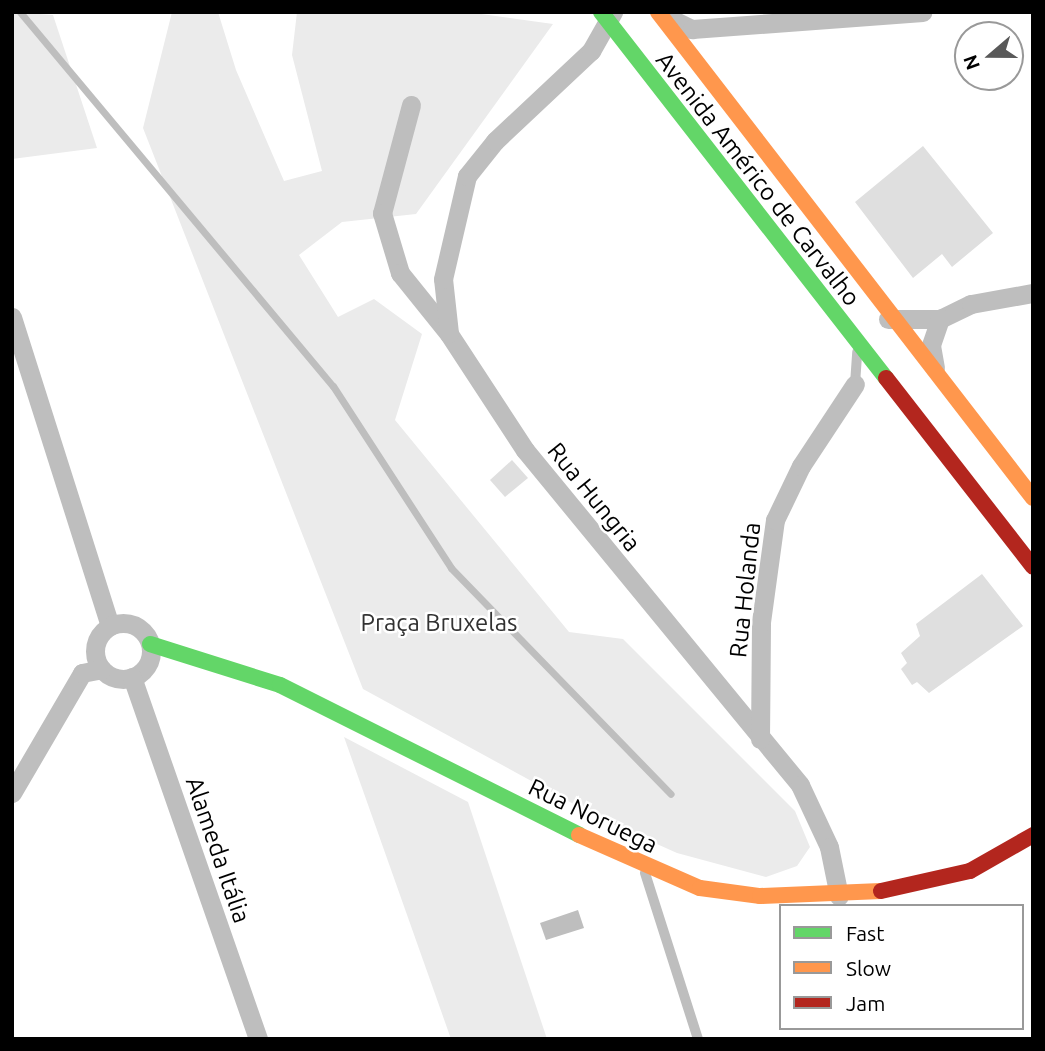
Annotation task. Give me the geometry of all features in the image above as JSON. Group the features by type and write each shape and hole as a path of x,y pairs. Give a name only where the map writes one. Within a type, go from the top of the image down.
{"main road":[{"name":"Avenida Américo de Carvalho","path":"637,42 658,12 894,324 1033,498"},
{"name":"Avenida Américo de Carvalho","path":"610,14 637,42 877,355 1033,567"},
{"name":"Avenida Américo de Carvalho","path":"877,355 870,324 894,324"},
{"path":"877,355 894,324"},
{"name":"Rua Noruega","path":"150,644 280,685 644,867 700,888 760,896 839,896 919,886 970,871 1033,835"}],"street":[{"path":"658,12 685,28 922,12"},
{"path":"449,334 443,279 467,176 495,141 592,51 610,14"},
{"path":"702,69 700,45 725,26"},
{"path":"592,51 637,42"},
{"name":"Rua Hungria","path":"411,105 385,194 385,234 400,273 449,334 525,450 800,786 830,847 839,896"},
{"path":"894,324 940,319 971,304 1033,293"},
{"path":"12,317 110,626"},
{"path":"939,378 931,345 940,319"},
{"name":"Rua Holanda","path":"760,739 761,622 775,520 801,466 855,384"},
{"path":"12,793 82,673 102,670 116,678 132,677 146,668 150,644 135,625 110,626"},
{"path":"102,670 96,646 110,626"},
{"name":"Alameda Itália","path":"132,677 258,1039"}],"lane":[{"name":"Rua Holanda","path":"855,384 877,355"},
{"name":"Rua Holanda","path":"855,384 877,355"},
{"path":"644,867 698,1039"}],"green space":[{"path":"12,12 53,15 97,148 12,159"},
{"name":"Praça Bruxelas","path":"172,12 218,12 236,70 284,181 322,171 292,55 297,12 467,12 553,24 416,214 342,222 299,255 338,317 374,299 422,334 395,420 569,632 623,639 795,811 810,847 797,866 766,877 677,853 601,819 363,689 143,128"},
{"path":"344,737 468,802 547,1039 451,1039"}],"shaded area":[{"path":"578,910 584,928 546,940 540,923"}],"building":[{"path":"923,146 993,233 952,267 942,254 913,278 855,202"},
{"path":"512,460 528,478 505,497 490,480"},
{"path":"982,574 1023,626 929,693 917,682 912,685 901,669 907,663 901,653 920,636 916,624"}],"waterway":[{"path":"20,12 333,386 451,568 671,794"}],"traffic: fast":[{"path":"601,12 886,378"},
{"path":"150,644 280,685 579,835"}],"traffic: slow":[{"path":"658,12 1033,498"},
{"path":"579,835 700,888 760,896 881,891"}],"traffic: jam":[{"path":"886,378 1033,567"},
{"path":"881,891 970,871 1033,835"}]}
